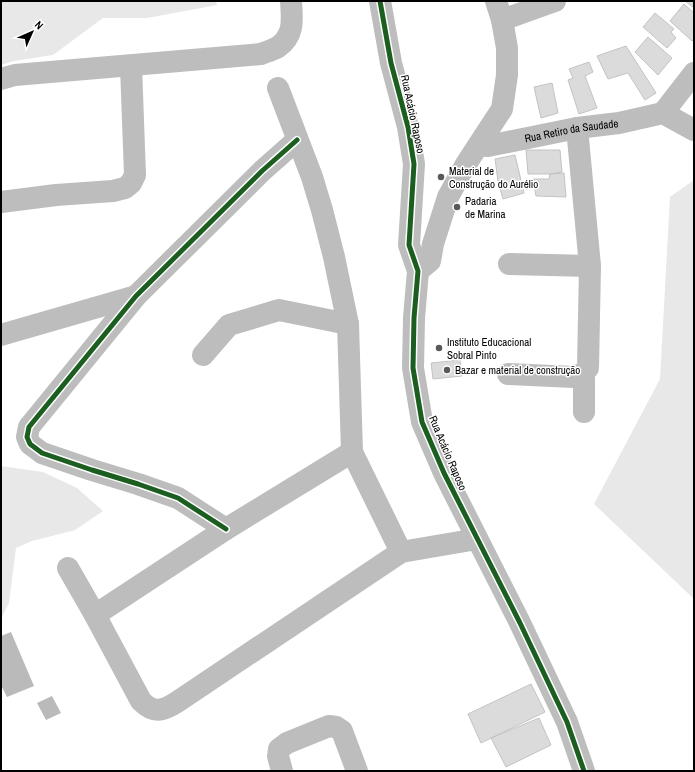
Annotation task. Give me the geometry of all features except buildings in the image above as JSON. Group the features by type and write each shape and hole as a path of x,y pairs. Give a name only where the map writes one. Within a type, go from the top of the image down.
{"street":[{"path":"1,79 15,75 261,54 278,47 290,35 292,17 291,1"},
{"name":"Rua Acácio Raposo","path":"380,1 391,63 408,127 414,164 409,245 418,271 414,318 413,368 422,422 444,473 520,623 567,722 584,771"},
{"path":"418,271 430,261 433,244 448,198 466,164 502,109 507,75 507,55 499,10 555,1"},
{"path":"1,202 56,195 114,191 125,188 131,183 135,175 131,66"},
{"path":"694,73 663,113 694,130"},
{"path":"278,88 312,178 322,210 334,257 348,324 352,452 400,552"},
{"name":"Rua Retiro da Saudade","path":"479,145 488,146 577,128 619,123 663,113"},
{"path":"577,128 590,266 589,357 588,368 584,374 584,412"},
{"path":"226,529 178,498 42,453 30,444 27,437 29,427 136,296 262,171 297,140"},
{"path":"509,264 590,266"},
{"path":"1,335 136,296"},
{"path":"203,355 229,325 279,310 348,324"},
{"path":"508,374 574,377 584,374"},
{"path":"95,615 226,529 352,452"},
{"path":"68,568 141,701 148,708 157,710 167,708 400,552 477,539"},
{"path":"282,771 278,756 279,749 287,743 329,726 336,727 342,731 358,771"}],"shaded area":[{"path":"1,1 216,1 217,5 147,18 103,18 53,55 14,61 1,65"},
{"path":"694,180 694,599 594,504 660,379 670,197"},
{"path":"1,466 43,472 77,488 103,511 75,530 32,541 16,548 9,603 1,619"},
{"path":"11,632 34,686 7,697 1,685 1,636"},
{"path":"52,696 61,713 46,720 37,703"}],"cycle path":[{"path":"380,1 391,63 408,127 414,164 409,245 418,271 414,318 413,368 422,422 444,473 520,623 567,722 584,771"},
{"path":"226,529 178,498 42,453 30,444 27,437 29,427 136,296 262,171 297,140"}],"place":[{"name":"Material de Construção do Aurélio","path":"441,177"},
{"name":"Padaria de Marina","path":"457,207"},
{"name":"Instituto Educacional Sobral Pinto","path":"439,348"},
{"name":"Bazar e material de construção","path":"447,370"}]}
